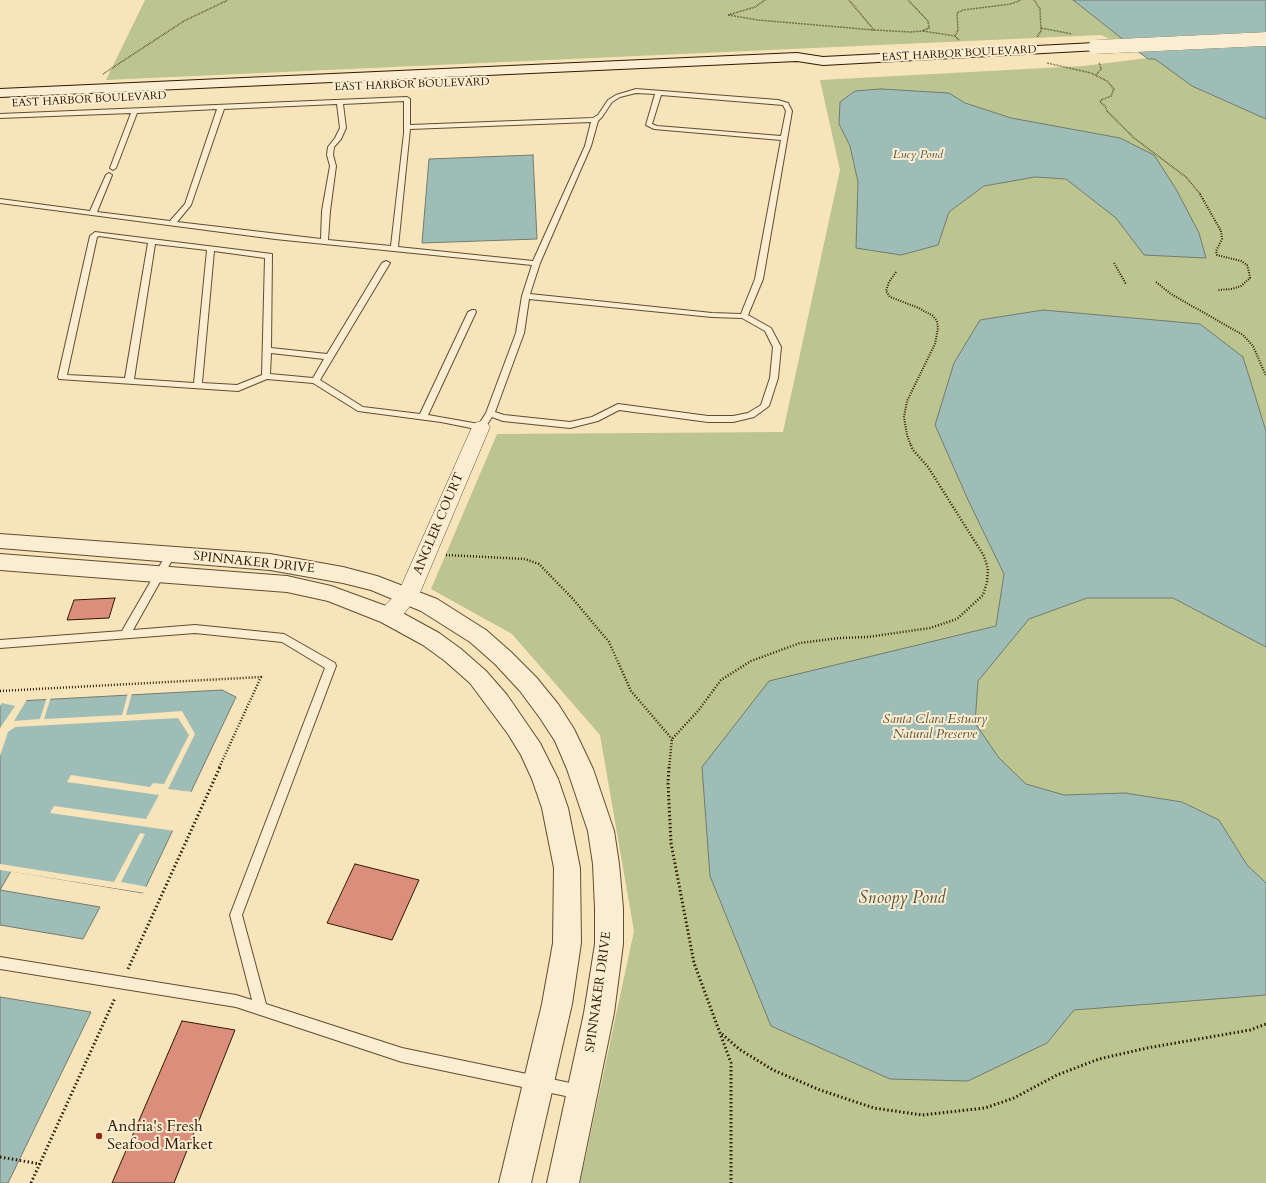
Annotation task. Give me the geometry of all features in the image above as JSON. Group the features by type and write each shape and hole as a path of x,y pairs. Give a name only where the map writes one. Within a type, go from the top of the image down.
{"main road":[{"name":"EAST HARBOR BOULEVARD","path":"0,93 788,57 823,61 1266,39"},
{"name":"EAST HARBOR BOULEVARD","path":"0,104 805,69 823,61"},
{"name":"SPINNAKER DRIVE","path":"0,541 165,564 288,584 330,594 389,616 431,639 453,655 478,677 500,702 518,727 545,779 555,808 567,868 567,943 557,1004 515,1183"},
{"name":"SPINNAKER DRIVE","path":"0,562 165,564 270,562 343,574 408,595 429,605 478,636 528,684 549,711 565,736 580,769 601,831 606,864 609,908 609,944 599,1013 563,1183"}],"street":[{"name":"ANGLER COURT","path":"389,616 408,595 486,420"}],"lane":[{"path":"486,420 520,333 526,296 536,263 588,146 595,120 600,116 610,101 618,96 636,91 659,92 778,102 786,104 789,111 759,279 744,316"},
{"path":"659,92 649,125 656,128 783,138"},
{"path":"0,116 221,108 407,99 407,127 394,250"},
{"path":"324,242 326,211 333,166 330,155 331,147 338,139 343,128 343,117 340,102"},
{"path":"172,223 188,205 221,108"},
{"path":"113,168 135,111"},
{"path":"407,127 595,120"},
{"path":"93,213 109,175"},
{"path":"0,201 324,242 536,263"},
{"path":"266,376 269,256 98,234 94,236 62,377 238,388 266,376 315,381 361,409 422,416 486,420 503,418 570,425 594,419 618,407 708,419 733,419 751,415 765,406 774,378 777,347 768,330 744,316 712,315 526,296"},
{"path":"129,382 152,241"},
{"path":"198,386 211,249"},
{"path":"315,381 386,263"},
{"path":"422,416 472,312"},
{"path":"267,350 330,357"},
{"path":"125,635 165,564"},
{"path":"0,644 195,629 284,638 331,666 236,915 261,1010"},
{"path":"0,963 236,1001 402,1055 582,1092"}],"path":[{"path":"94,89 100,77 107,71 131,57 184,21 228,0"},
{"path":"765,0 759,5 728,15 758,20 898,32 922,31 955,36 959,40 962,54"},
{"path":"849,0 874,30"},
{"path":"908,0 928,21 929,28 922,31"},
{"path":"955,36 958,30 957,13 963,10 1011,4 1021,0"},
{"path":"1033,42 1041,31 1040,9 1034,0"},
{"path":"1051,64 1092,73 1107,81 1114,89 1111,96 1101,100 1100,102 1105,106 1107,111 1134,138 1186,177 1197,189 1221,231 1222,239 1216,251 1218,255 1224,258 1241,261 1247,265 1249,272 1250,278 1241,286 1232,289 1218,290"},
{"path":"1114,263 1126,284"},
{"path":"731,1183 731,1063 694,963 671,843 668,783 672,739 698,711 721,680 751,661 800,643 839,638 868,637 930,628 957,619 975,604 983,594 987,582 988,569 984,556 928,467 914,450 907,435 904,417 907,401 935,344 938,328 936,320 933,316 918,308 890,297 886,291 889,282 896,272"},
{"path":"1156,282 1171,294 1243,335 1253,346 1266,376"},
{"path":"426,554 525,559 538,564 573,599 609,642 631,691 672,739"},
{"path":"0,691 261,676 31,1183"},
{"path":"721,1033 739,1049 773,1070 820,1090 874,1108 922,1115 984,1108 1014,1098 1057,1075 1099,1059 1147,1048 1250,1030 1266,1024"},
{"path":"0,1157 40,1164"}],"green space":[{"name":"Santa Clara Estuary Natural Preserve","path":"145,0 1266,0 1266,1183 580,1183 634,931 600,735 512,634 431,589 497,434 783,432 840,170 820,80 1083,66 1148,58 1101,35 106,80"}],"water":[{"path":"1073,0 1266,0 1266,119 1192,86 1155,59 1148,59"},
{"name":"Lucy Pond","path":"881,89 949,93 965,103 1011,118 1120,138 1154,155 1176,189 1199,233 1206,258 1144,255 1116,218 1066,179 1035,177 984,186 949,212 938,245 901,255 856,248 858,182 850,146 839,124 840,102 855,91"},
{"path":"533,155 537,239 422,243 429,159"},
{"name":"Snoopy Pond","path":"1043,310 1200,324 1243,357 1266,431 1266,647 1173,598 1087,598 1029,619 978,681 975,723 999,758 1026,784 1064,795 1125,793 1182,802 1219,820 1247,865 1266,883 1266,995 1074,1010 1047,1043 968,1081 890,1079 771,1026 710,876 702,767 769,681 996,626 1004,574 969,502 935,425 954,363 980,320"},
{"path":"222,690 236,697 143,893 11,871 0,890 0,702"},
{"path":"0,890 100,907 83,939 0,925"},
{"path":"0,997 91,1012 8,1183 0,1183"}],"pier":[{"path":"128,693 132,693 126,715 182,711 195,734 168,789 193,792 175,831 50,813 54,806 146,819 159,795 67,782 71,775 150,787 153,783 164,784 189,735 178,718 15,727 8,732 0,756 0,728 15,706 2,703 0,706 0,700 28,698 14,721 40,719 47,697 51,697 44,719 122,715"},
{"path":"140,833 145,834 121,882 148,887 145,893 0,870 0,864 114,882"}],"building":[{"path":"115,598 109,618 67,620 74,600"},
{"path":"355,864 419,880 392,940 327,923"},
{"path":"182,1021 235,1030 174,1183 112,1183"}],"place":[{"name":"Andria's Fresh Seafood Market","path":"99,1136"}]}
